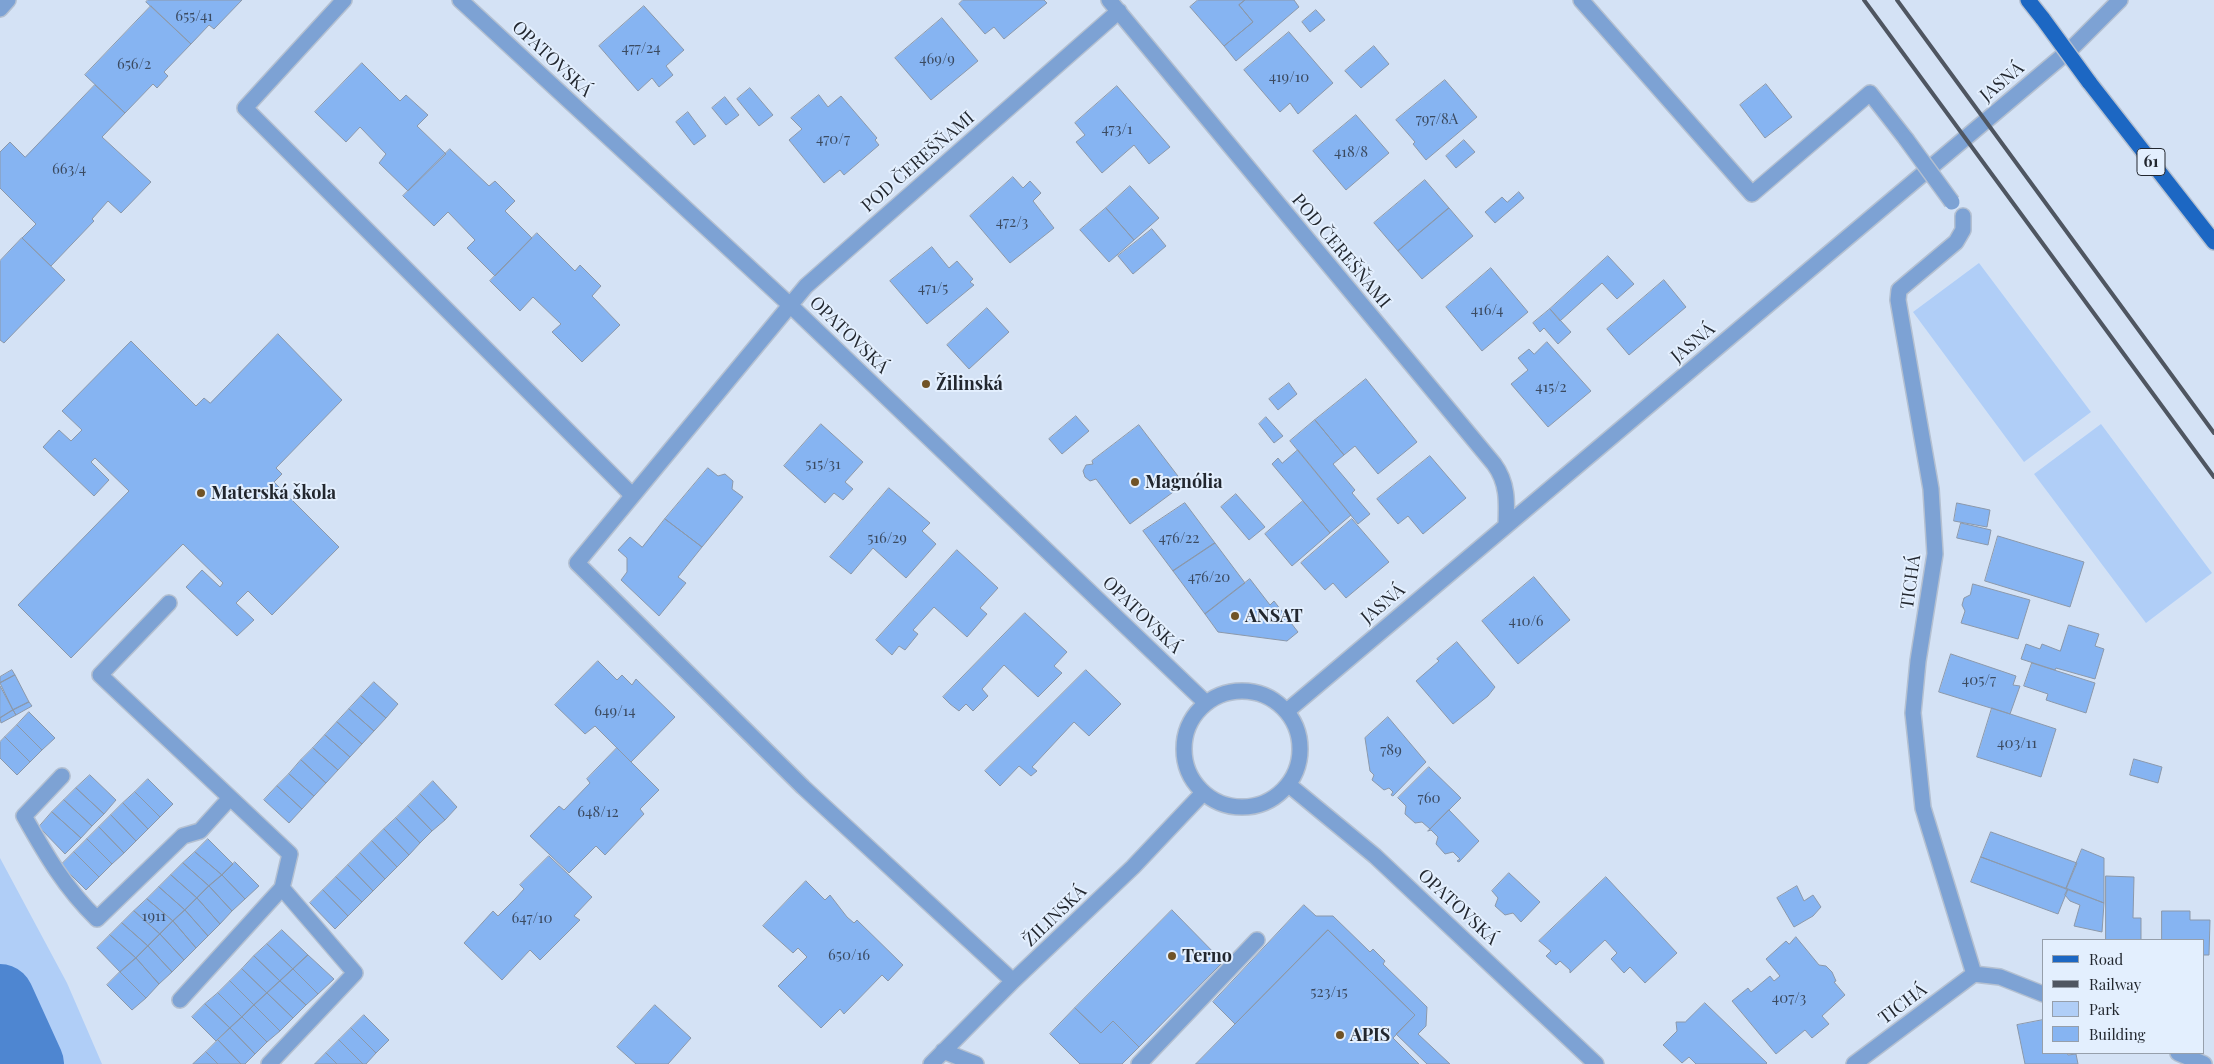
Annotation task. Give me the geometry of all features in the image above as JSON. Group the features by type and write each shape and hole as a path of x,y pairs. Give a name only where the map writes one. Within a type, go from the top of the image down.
{"main road":[{"name":"61","path":"2028,0 2089,82 2214,242"}],"street":[{"path":"0,9 8,0"},
{"path":"344,0 245,108 632,495"},
{"name":"OPATOVSKÁ","path":"460,0 790,305 1206,703"},
{"name":"TICHÁ","path":"1581,0 1752,194 1870,94 1963,216 1963,230 1956,242 1899,290 1898,300 1931,489 1935,554 1918,661 1913,713 1923,808 1974,974 1854,1064"},
{"name":"JASNÁ","path":"1286,711 2072,48 2120,0"},
{"name":"POD ČEREŠŇAMI","path":"1013,981 803,787 577,563 806,286 1114,6 1494,464 1503,476 1507,497 1506,525"},
{"path":"169,603 100,676 290,854 282,888 180,1000"},
{"path":"1239,691 1257,692 1273,700 1286,711 1296,728 1301,748 1298,768 1289,785 1275,798 1257,806 1238,808 1219,804 1203,793 1188,772 1183,747 1186,730 1194,715 1206,703 1221,694 1239,691"},
{"path":"62,776 24,816 52,867 97,919 183,836 200,832 230,798"},
{"name":"OPATOVSKÁ","path":"1289,785 1376,856 1596,1064"},
{"name":"ŽILINSKÁ","path":"931,1064 1013,981 1133,867 1203,793"},
{"path":"269,1064 356,973 282,888"},
{"path":"1139,1064 1257,940"},
{"path":"1974,974 2000,977 2042,994"},
{"path":"943,1050 976,1064"},
{"path":"2180,1054 2204,1064"}],"green space":[{"path":"1979,263 2091,412 2024,462 1913,312"},
{"path":"2101,424 2212,573 2146,623 2034,474"},
{"path":"0,858 67,983 102,1064 0,1064"}],"building":[{"path":"148,0 242,0 214,29 209,25 191,44 146,2"},
{"path":"963,0 1044,0 1047,3 1004,39 994,27 985,34 959,4"},
{"path":"1198,0 1245,0 1239,5 1253,22 1224,46 1190,7"},
{"path":"1245,0 1294,0 1299,7 1236,61 1224,46 1253,22 1239,5"},
{"path":"151,6 191,44 164,72 168,76 157,88 153,84 125,113 85,75"},
{"path":"644,6 684,50 666,66 673,75 659,87 652,78 638,91 599,46"},
{"path":"1316,10 1325,20 1310,32 1302,22"},
{"path":"942,18 978,61 931,100 895,58"},
{"path":"1289,32 1333,83 1298,114 1290,103 1280,112 1244,70"},
{"path":"1374,46 1389,64 1361,88 1345,71"},
{"path":"362,63 400,101 406,95 428,115 417,126 446,154 408,191 379,163 386,154 360,127 346,142 315,112"},
{"path":"1445,80 1477,117 1426,160 1413,144 1415,142 1396,120"},
{"path":"1766,84 1792,117 1765,138 1740,105"},
{"path":"95,85 125,113 102,137 151,182 121,213 108,201 92,219 94,221 51,266 22,238 36,224 0,188 0,152 10,142 25,157"},
{"path":"1117,86 1170,147 1149,164 1134,145 1102,173 1076,142 1085,135 1075,123"},
{"path":"750,88 773,115 759,126 737,99"},
{"path":"819,95 828,107 841,96 877,138 875,140 879,145 844,175 840,170 824,183 789,140 802,129 791,118"},
{"path":"725,97 739,115 726,125 712,108"},
{"path":"688,112 706,136 694,145 676,122"},
{"path":"1356,115 1389,153 1346,190 1313,151"},
{"path":"1464,140 1475,152 1456,168 1446,156"},
{"path":"450,149 489,186 495,181 515,201 505,211 532,238 495,276 467,248 475,240 448,212 434,226 403,196"},
{"path":"1013,177 1023,188 1030,181 1041,193 1033,201 1054,228 1010,263 970,216"},
{"path":"1425,180 1449,208 1398,251 1374,223"},
{"path":"1130,186 1159,218 1134,240 1106,208"},
{"path":"1519,192 1524,198 1495,223 1485,212 1502,197 1507,202"},
{"path":"1106,208 1134,240 1109,262 1080,230"},
{"path":"1449,208 1473,236 1422,279 1398,251"},
{"path":"1152,229 1166,246 1133,274 1118,256"},
{"path":"537,233 575,271 580,265 601,286 592,296 620,325 582,362 552,332 561,324 533,297 520,311 490,281"},
{"path":"22,238 65,280 4,343 0,340 0,261"},
{"path":"932,247 949,268 957,261 973,279 970,282 974,285 927,324 890,281"},
{"path":"1608,256 1634,284 1617,299 1602,283 1560,321 1550,309"},
{"path":"1491,268 1528,312 1482,351 1446,307"},
{"path":"1664,280 1686,307 1629,355 1607,329"},
{"path":"987,308 1009,332 969,369 947,345"},
{"path":"1550,309 1571,332 1558,344 1544,328 1540,332 1533,323"},
{"path":"278,334 342,400 276,468 282,474 274,482 339,547 272,615 248,591 236,603 254,620 237,636 186,587 202,570 220,587 223,583 183,544 71,658 18,605 129,491 95,458 91,462 109,480 94,496 43,447 59,430 71,441 82,430 62,411 131,341 196,406 204,398 210,403"},
{"path":"1547,342 1591,391 1548,427 1511,384 1528,370 1518,358 1529,349 1534,354"},
{"path":"1366,379 1417,442 1378,474 1355,446 1344,455 1315,420"},
{"path":"1289,383 1297,394 1278,410 1269,399"},
{"path":"1076,416 1089,431 1062,454 1049,439"},
{"path":"1266,417 1283,436 1274,443 1259,424"},
{"path":"1315,420 1344,455 1333,464 1355,490 1352,493 1370,514 1358,524 1290,441"},
{"path":"821,424 863,462 845,482 853,489 843,500 834,493 825,503 784,466"},
{"path":"1139,425 1184,484 1130,524 1096,479 1090,481 1085,477 1083,471 1086,465 1093,464 1092,461"},
{"path":"1298,450 1351,515 1330,533 1272,464 1278,458 1282,463"},
{"path":"1430,456 1466,498 1423,534 1408,516 1398,524 1377,499"},
{"path":"708,468 718,476 725,474 733,481 732,489 743,497 702,547 665,519"},
{"path":"889,488 930,523 922,531 936,544 906,578 873,548 851,574 830,557"},
{"path":"1236,494 1265,527 1249,540 1221,507"},
{"path":"1303,501 1330,533 1292,566 1265,534"},
{"path":"1185,503 1215,543 1173,571 1143,531"},
{"path":"1957,503 1990,510 1987,527 1954,521"},
{"path":"665,519 702,547 678,577 686,583 659,616 621,580 627,572 627,558 618,550 630,537 642,547"},
{"path":"1352,519 1389,562 1346,598 1333,583 1325,590 1301,563"},
{"path":"1961,523 1991,530 1988,545 1957,538"},
{"path":"1998,536 2084,562 2070,607 1985,581"},
{"path":"1215,543 1245,583 1205,614 1173,571"},
{"path":"957,550 998,588 980,608 987,614 967,637 934,607 913,630 918,634 905,650 899,646 892,655 876,640"},
{"path":"1534,577 1570,620 1518,664 1482,621"},
{"path":"1250,579 1270,605 1274,601 1298,632 1287,641 1218,632 1205,614"},
{"path":"1973,584 2030,600 2018,639 1961,623 1965,611 1962,605 1964,598 1970,595"},
{"path":"1025,613 1067,652 1054,666 1062,673 1038,697 1004,665 982,689 988,696 973,711 966,704 959,711 943,697"},
{"path":"2069,625 2099,634 2095,646 2104,649 2095,679 2056,668 2055,670 2021,659 2026,644 2040,649 2042,644 2060,651"},
{"path":"1457,642 1495,687 1488,696 1453,724 1416,681"},
{"path":"1951,654 2016,676 2013,685 2020,686 2010,714 1939,692"},
{"path":"598,661 617,680 622,675 632,685 636,679 675,717 631,762 595,726 585,734 555,705"},
{"path":"2032,663 2095,683 2086,713 2046,700 2048,694 2024,686"},
{"path":"12,670 15,675 0,683 0,677"},
{"path":"1086,670 1121,704 1089,736 1074,722 1032,767 1037,771 1031,776 1019,766 1000,786 985,771"},
{"path":"15,675 29,702 13,710 0,683"},
{"path":"374,682 398,704 386,718 361,696"},
{"path":"0,686 13,710 0,718"},
{"path":"361,696 386,718 374,731 349,709"},
{"path":"29,702 32,706 16,715 13,710"},
{"path":"1992,708 2056,729 2041,777 1977,757"},
{"path":"349,709 374,731 362,744 337,722"},
{"path":"13,710 16,715 1,723 0,718"},
{"path":"29,712 55,738 42,750 17,725"},
{"path":"1388,717 1426,762 1393,796 1391,795 1393,792 1389,788 1384,790 1372,780 1374,775 1370,771 1365,738"},
{"path":"337,722 362,744 350,757 325,735"},
{"path":"17,725 42,750 30,762 5,737"},
{"path":"325,735 350,757 338,770 313,748"},
{"path":"5,737 30,762 17,775 0,758 0,742"},
{"path":"313,748 338,770 326,783 301,760"},
{"path":"617,748 659,790 640,809 644,814 605,855 596,846 569,873 530,836 559,806 564,810 590,783 587,779"},
{"path":"2134,759 2162,767 2158,783 2130,775"},
{"path":"301,760 326,783 314,796 289,774"},
{"path":"1429,767 1461,798 1430,829 1422,822 1415,823 1405,814 1406,806 1398,798"},
{"path":"289,774 314,796 302,809 277,786"},
{"path":"90,775 116,800 104,814 76,788"},
{"path":"148,779 173,804 160,817 135,792"},
{"path":"433,781 457,807 445,820 420,794"},
{"path":"277,786 302,809 289,823 264,800"},
{"path":"76,788 104,814 92,826 64,800"},
{"path":"135,792 160,817 148,829 123,803"},
{"path":"420,794 445,820 432,831 408,806"},
{"path":"64,800 92,826 81,838 52,812"},
{"path":"123,803 148,829 136,841 111,815"},
{"path":"408,806 432,831 420,843 396,818"},
{"path":"1449,810 1479,841 1459,862 1457,861 1460,859 1453,852 1445,854 1436,844 1438,837 1431,830 1428,831"},
{"path":"52,812 81,838 65,854 39,827"},
{"path":"111,815 136,841 124,853 99,827"},
{"path":"396,818 420,843 409,855 384,829"},
{"path":"99,827 124,853 112,864 87,839"},
{"path":"384,829 409,855 397,867 372,841"},
{"path":"1991,832 2077,863 2066,889 1981,857"},
{"path":"87,839 112,864 99,877 74,852"},
{"path":"208,839 233,864 222,875 195,852"},
{"path":"372,841 397,867 385,879 360,853"},
{"path":"2082,849 2104,858 2104,903 2066,889"},
{"path":"74,852 99,877 86,890 61,865"},
{"path":"195,852 222,875 209,886 183,863"},
{"path":"360,853 385,879 373,891 348,865"},
{"path":"549,856 592,897 574,916 580,920 540,960 530,950 502,980 464,943 493,911 498,916 515,899 524,889 520,885"},
{"path":"1981,857 2068,889 2058,914 1971,882"},
{"path":"235,862 259,886 245,899 222,875"},
{"path":"183,863 209,886 197,898 171,875"},
{"path":"348,865 373,891 362,902 336,877"},
{"path":"1509,873 1540,902 1521,922 1513,913 1505,915 1495,906 1498,898 1492,891"},
{"path":"171,875 197,898 185,910 159,887"},
{"path":"222,875 245,899 232,911 209,886"},
{"path":"2106,876 2134,877 2133,918 2141,918 2141,939 2106,939"},
{"path":"336,877 362,902 348,916 323,890"},
{"path":"1606,877 1677,953 1645,983 1630,967 1624,973 1611,959 1617,953 1605,940 1570,973 1570,970 1560,961 1556,965 1546,956 1551,951 1539,941"},
{"path":"806,881 825,900 830,895 847,917 854,923 857,920 903,965 888,981 882,975 844,1014 840,1009 821,1028 778,986 807,957 798,948 793,953 763,926"},
{"path":"209,886 232,911 220,924 197,898"},
{"path":"1797,886 1804,901 1813,895 1821,907 1813,916 1794,927 1777,898"},
{"path":"159,887 185,910 173,921 147,899"},
{"path":"2068,889 2104,903 2102,932 2074,926 2080,905 2070,901 2065,895"},
{"path":"323,890 348,916 335,929 310,903"},
{"path":"197,898 220,924 208,936 185,910"},
{"path":"147,899 173,921 160,934 134,911"},
{"path":"1304,905 1316,916 1333,916 1370,952 1373,949 1385,961 1383,964 1427,1007 1426,1026 1418,1034 1450,1064 1427,1064 1396,1034 1415,1015 1328,930 1235,1024 1213,1002"},
{"path":"185,910 208,936 196,948 173,921"},
{"path":"1172,910 1223,962 1139,1047 1113,1021 1101,1033 1075,1008"},
{"path":"134,911 160,934 148,946 122,923"},
{"path":"2162,911 2190,911 2190,920 2210,920 2209,955 2204,955 2204,939 2162,939"},
{"path":"173,921 196,948 184,960 160,934"},
{"path":"122,923 148,946 136,958 110,935"},
{"path":"282,930 308,955 293,969 267,944"},
{"path":"1328,930 1415,1015 1393,1038 1419,1064 1196,1064"},
{"path":"160,934 184,960 172,972 148,946"},
{"path":"110,935 136,958 120,972 97,948"},
{"path":"1796,937 1819,965 1826,966 1832,972 1836,981 1834,982 1845,995 1822,1016 1829,1024 1812,1038 1805,1030 1776,1054 1732,1001 1748,988 1751,992 1770,976 1774,981 1780,976 1766,959 1786,941 1789,944"},
{"path":"267,944 293,969 280,981 254,956"},
{"path":"148,946 172,972 159,984 136,958"},
{"path":"308,955 334,979 318,994 293,969"},
{"path":"254,956 280,981 267,993 242,969"},
{"path":"136,958 159,984 146,998 120,972"},
{"path":"242,969 267,993 254,1005 230,981"},
{"path":"293,969 318,994 306,1005 280,981"},
{"path":"120,972 146,998 132,1010 107,985"},
{"path":"230,981 254,1005 242,1017 218,993"},
{"path":"280,981 306,1005 293,1018 267,993"},
{"path":"218,993 242,1017 230,1028 205,1004"},
{"path":"267,993 293,1018 280,1031 254,1005"},
{"path":"1705,1003 1767,1063 1696,1064 1689,1057 1682,1063 1663,1045 1677,1031 1676,1022 1685,1022"},
{"path":"205,1004 230,1028 216,1041 192,1017"},
{"path":"254,1005 280,1031 267,1042 242,1017"},
{"path":"655,1005 691,1038 668,1064 636,1064 617,1047"},
{"path":"1075,1008 1101,1033 1113,1021 1139,1047 1122,1064 1080,1064 1050,1034"},
{"path":"364,1015 389,1040 376,1053 351,1028"},
{"path":"242,1017 267,1042 255,1054 230,1028"},
{"path":"2042,1020 2042,1054 2076,1054 2078,1064 2025,1064 2017,1025"},
{"path":"230,1028 255,1054 245,1064 241,1064 218,1040"},
{"path":"351,1028 376,1053 366,1064 363,1064 339,1040"},
{"path":"218,1040 241,1064 218,1064 206,1052"},
{"path":"339,1040 363,1064 337,1064 326,1053"},
{"path":"206,1052 218,1064 193,1064"},
{"path":"326,1053 337,1064 315,1064"}],"waterway":[{"path":"0,998 30,1064"}],"railway":[{"path":"1864,0 2214,477"},
{"path":"1897,0 2214,433"}],"place":[{"name":"Žilinská","path":"926,384"},
{"name":"Magnólia","path":"1135,482"},
{"name":"Materská škola","path":"201,493"},
{"name":"ANSAT","path":"1235,616"},
{"name":"Terno","path":"1172,956"},
{"name":"APIS","path":"1340,1035"}]}
